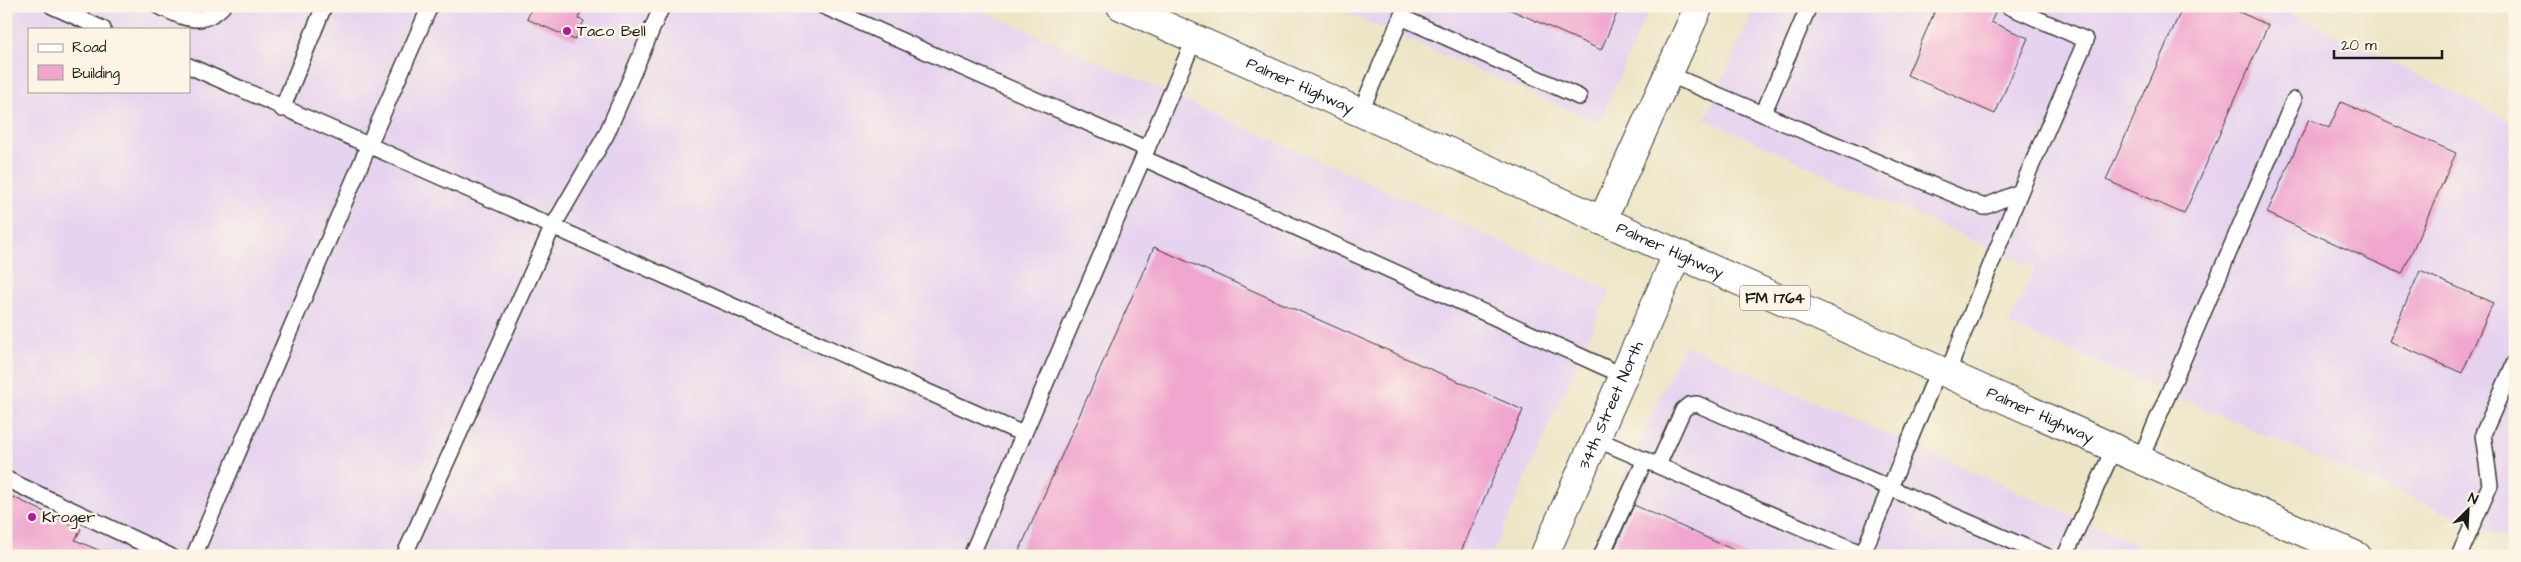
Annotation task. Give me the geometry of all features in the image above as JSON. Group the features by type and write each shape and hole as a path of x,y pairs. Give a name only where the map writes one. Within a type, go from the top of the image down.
{"main road":[{"name":"Palmer Highway","path":"1121,6 2356,556"},
{"path":"1602,221 1699,6"},
{"name":"34th Street North","path":"1544,556 1677,255"}],"lane":[{"path":"52,6 78,12 101,28"},
{"path":"158,6 190,19 205,19 223,6"},
{"path":"282,109 324,6"},
{"path":"194,556 430,6"},
{"path":"404,556 552,228 606,135 662,6"},
{"path":"823,6 1624,376"},
{"path":"1763,114 1808,6"},
{"path":"1596,439 1863,555 1890,488 1943,373 2086,40 2008,6"},
{"path":"1360,113 1404,12 1579,97"},
{"path":"971,556 1194,40"},
{"path":"190,66 368,147 1023,434"},
{"path":"1668,74 1984,207 2020,192"},
{"path":"2140,460 2294,100"},
{"path":"2459,556 2490,485 2483,434 2515,362"},
{"path":"1600,556 1684,410 1688,405 1697,404 2046,556"},
{"path":"2065,556 2114,448"},
{"path":"6,479 170,556"}],"shaded area":[{"path":"6,6 972,6 1610,290 1491,556 6,556"},
{"path":"1331,6 1650,6 1599,123"},
{"path":"1756,6 2277,6 2515,123 2515,542 2009,325 2035,268 1705,119"},
{"path":"1684,344 2162,556 1587,556"}],"building":[{"name":"Taco Bell","path":"533,6 584,6 578,19 584,21 575,40 527,19"},
{"path":"1502,6 1620,6 1601,50"},
{"path":"1937,6 1954,6 1966,12 1969,6 1998,6 1991,22 2028,38 1995,114 1907,75"},
{"path":"2183,6 2226,6 2268,25 2184,214 2106,180"},
{"path":"2341,102 2456,153 2402,274 2267,213 2309,119 2329,128"},
{"path":"1154,247 1523,410 1459,556 1017,556"},
{"path":"2420,271 2493,303 2462,373 2389,341"},
{"path":"2515,385 2515,404 2508,401"},
{"name":"Kroger","path":"13,497 81,529 75,540 112,556 6,556 6,506"},
{"path":"1634,505 1747,556 1611,556"}],"place":[{"name":"Taco Bell","path":"567,31"},
{"name":"Kroger","path":"32,517"}]}
